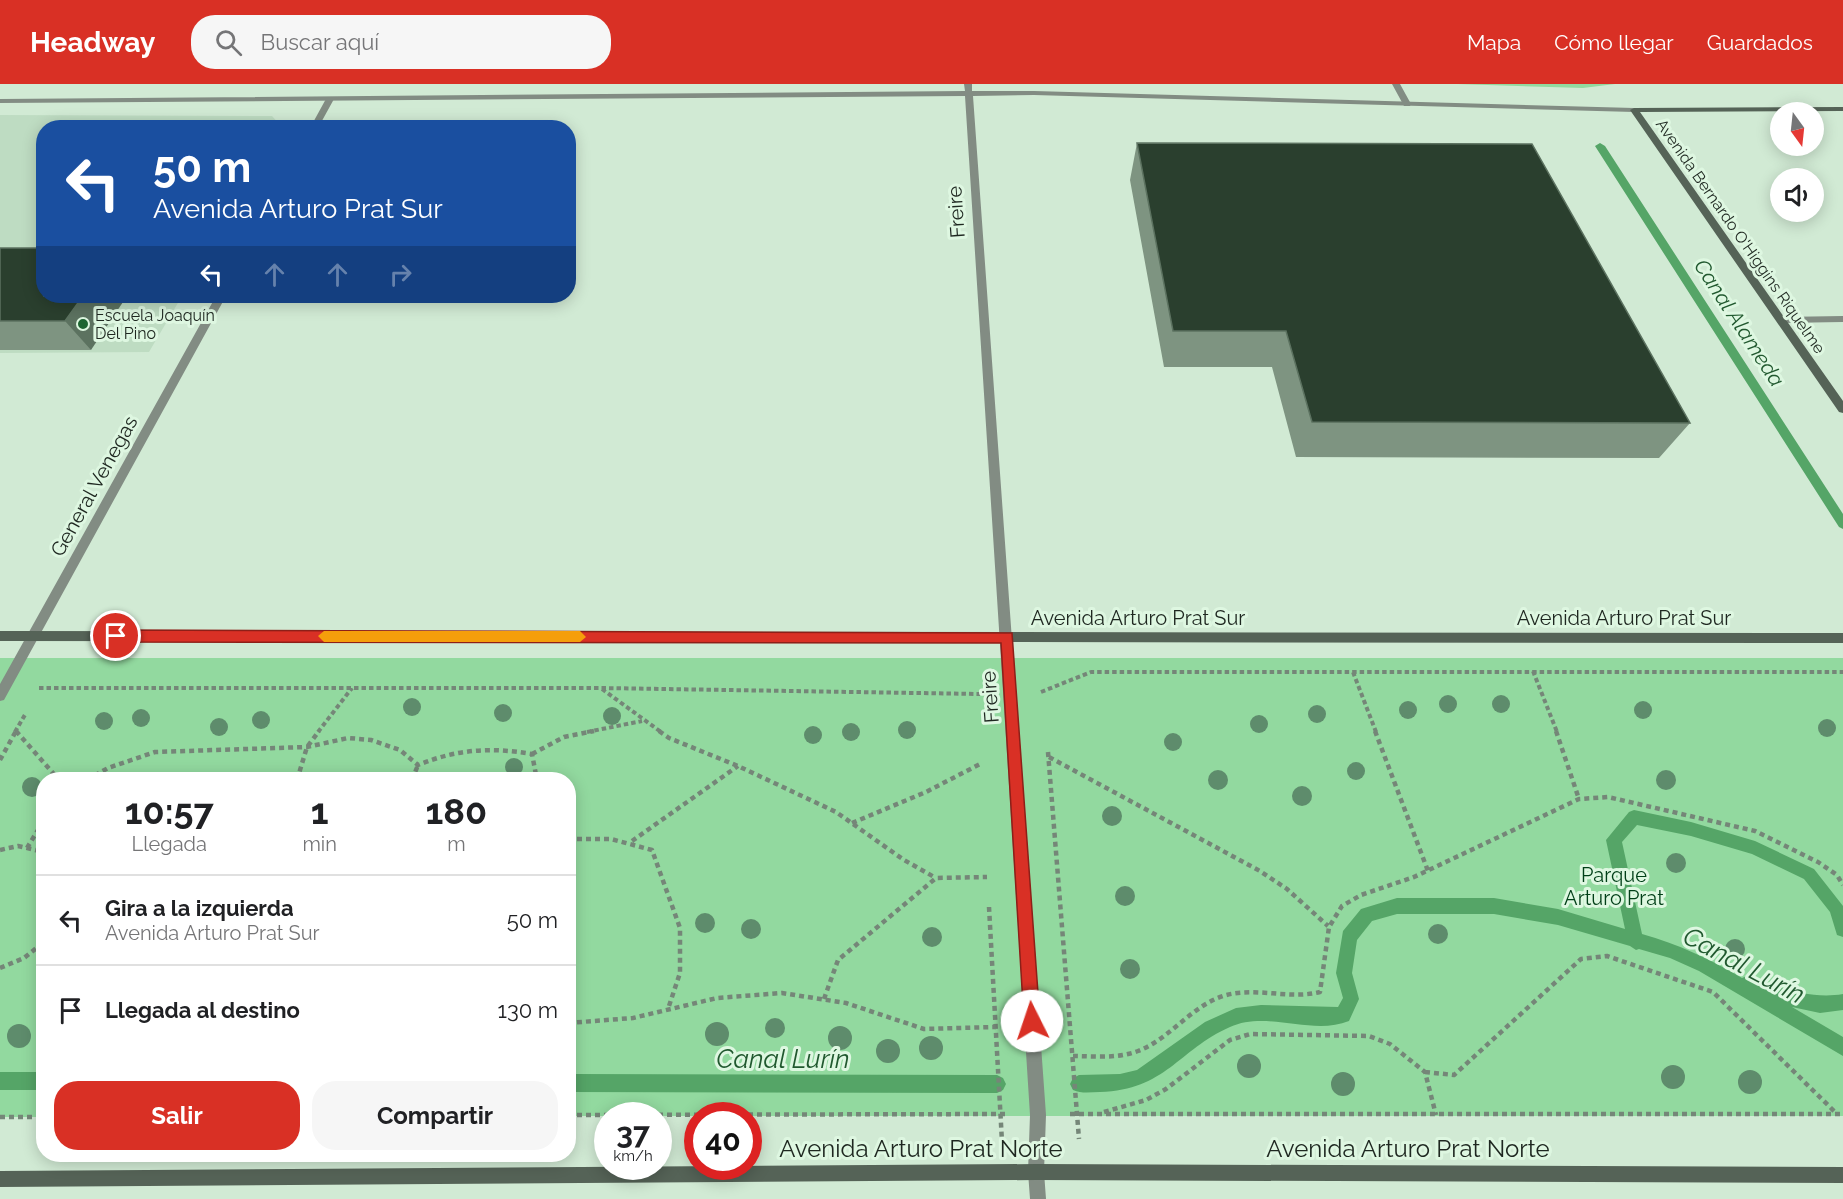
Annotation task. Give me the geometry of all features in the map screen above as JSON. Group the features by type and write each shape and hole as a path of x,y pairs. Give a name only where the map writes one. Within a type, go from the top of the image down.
{"main road":[{"path":"1634,110 1843,109"},
{"name":"Avenida Bernardo O'Higgins Riquelme","path":"1634,110 1843,409"},
{"name":"Avenida Arturo Prat Sur","path":"0,636 1843,638"},
{"name":"Avenida Arturo Prat Norte","path":"0,1179 1036,1172 1843,1175"}],"street":[{"path":"1396,84 1407,104"},
{"path":"0,101 330,99 969,89 1034,93 1634,110"},
{"name":"Freire","path":"969,89 1038,1115 1036,1172 1038,1199"},
{"path":"318,120 330,99"},
{"name":"General Venegas","path":"0,696 31,636 217,303"},
{"path":"1781,320 1843,319"}],"path":[{"path":"1038,637 1044,703"},
{"path":"1533,671 1564,750 1579,799"},
{"path":"40,688 601,688 1011,693 1043,692 1091,672 1843,672"},
{"path":"1353,672 1428,871"},
{"path":"299,772 307,747 352,688"},
{"path":"601,688 669,738 738,766 836,812 904,860 936,878 987,877"},
{"path":"415,772 418,765 450,751 498,747 532,754 564,737 643,721"},
{"path":"16,731 52,772"},
{"path":"101,772 155,752 307,747 348,738 371,740 400,750 418,765"},
{"path":"1047,746 1082,1173"},
{"path":"532,754 535,772"},
{"path":"1048,756 1260,871 1287,889 1329,927"},
{"path":"852,823 926,792 982,763"},
{"path":"631,842 738,766"},
{"path":"1073,1056 1117,1056 1144,1048 1208,1002 1235,993 1308,996 1320,992 1329,927 1342,906 1361,895 1428,871 1579,799 1608,797 1755,831 1818,862 1837,875 1843,885"},
{"path":"27,848 36,833"},
{"path":"576,838 591,837 631,842 652,850 680,928 680,973 668,1010"},
{"path":"0,850 18,846 36,850"},
{"path":"824,999 838,960 936,878"},
{"path":"0,968 24,958 36,948"},
{"path":"1097,1114 1146,1100 1166,1089 1230,1040 1250,1034 1369,1036 1390,1044 1425,1072 1454,1075 1581,959 1607,956 1681,979 1713,992 1840,1114"},
{"path":"576,1022 633,1018 717,998 782,993 846,1003 924,1029 996,1027"},
{"path":"1425,1072 1436,1114"},
{"path":"576,1115 1840,1114"},
{"path":"0,1117 36,1117"}],"shaded area":[{"name":"Escuela Joaquín Del Pino","path":"0,115 272,116 276,120 36,120 36,303 178,303 149,352 0,353"}],"green space":[{"path":"1457,84 1615,84 1583,88"},
{"name":"Parque Arturo Prat","path":"0,658 1843,658 1843,1116 762,1116 762,1102 684,1102 684,1116 672,1116 672,1102 594,1102 594,1116 576,1116 576,772 36,772 36,1117 0,1117"}],"building":[{"path":"1137,143 1532,144 1690,423 1312,422 1286,331 1173,331"},
{"path":"0,248 36,248 36,303 78,303 65,321 0,321"}],"waterway":[{"name":"Canal Alameda","path":"1600,146 1843,524"},
{"path":"1635,940 1614,840 1634,817 1691,829 1755,848 1809,874 1836,908 1843,929"},
{"name":"Canal Lurín","path":"1079,1084 1120,1082 1143,1076 1200,1035 1236,1016 1261,1013 1316,1017 1343,1015 1351,999 1344,973 1349,937 1367,915 1397,906 1494,906 1558,917 1635,940"},
{"name":"Canal Lurín","path":"1635,940 1671,950 1705,965 1843,1047"},
{"path":"1747,984 1807,1003 1843,1002"},
{"name":"Canal Lurín","path":"0,1081 36,1081"},
{"name":"Canal Lurín","path":"576,1083 997,1084"}],"slow traffic":[{"path":"324,636 580,637"}],"place":[{"name":"Escuela Joaquín Del Pino","path":"83,324"}],"route":[{"path":"116,636 1007,637 1032,1021"}]}
